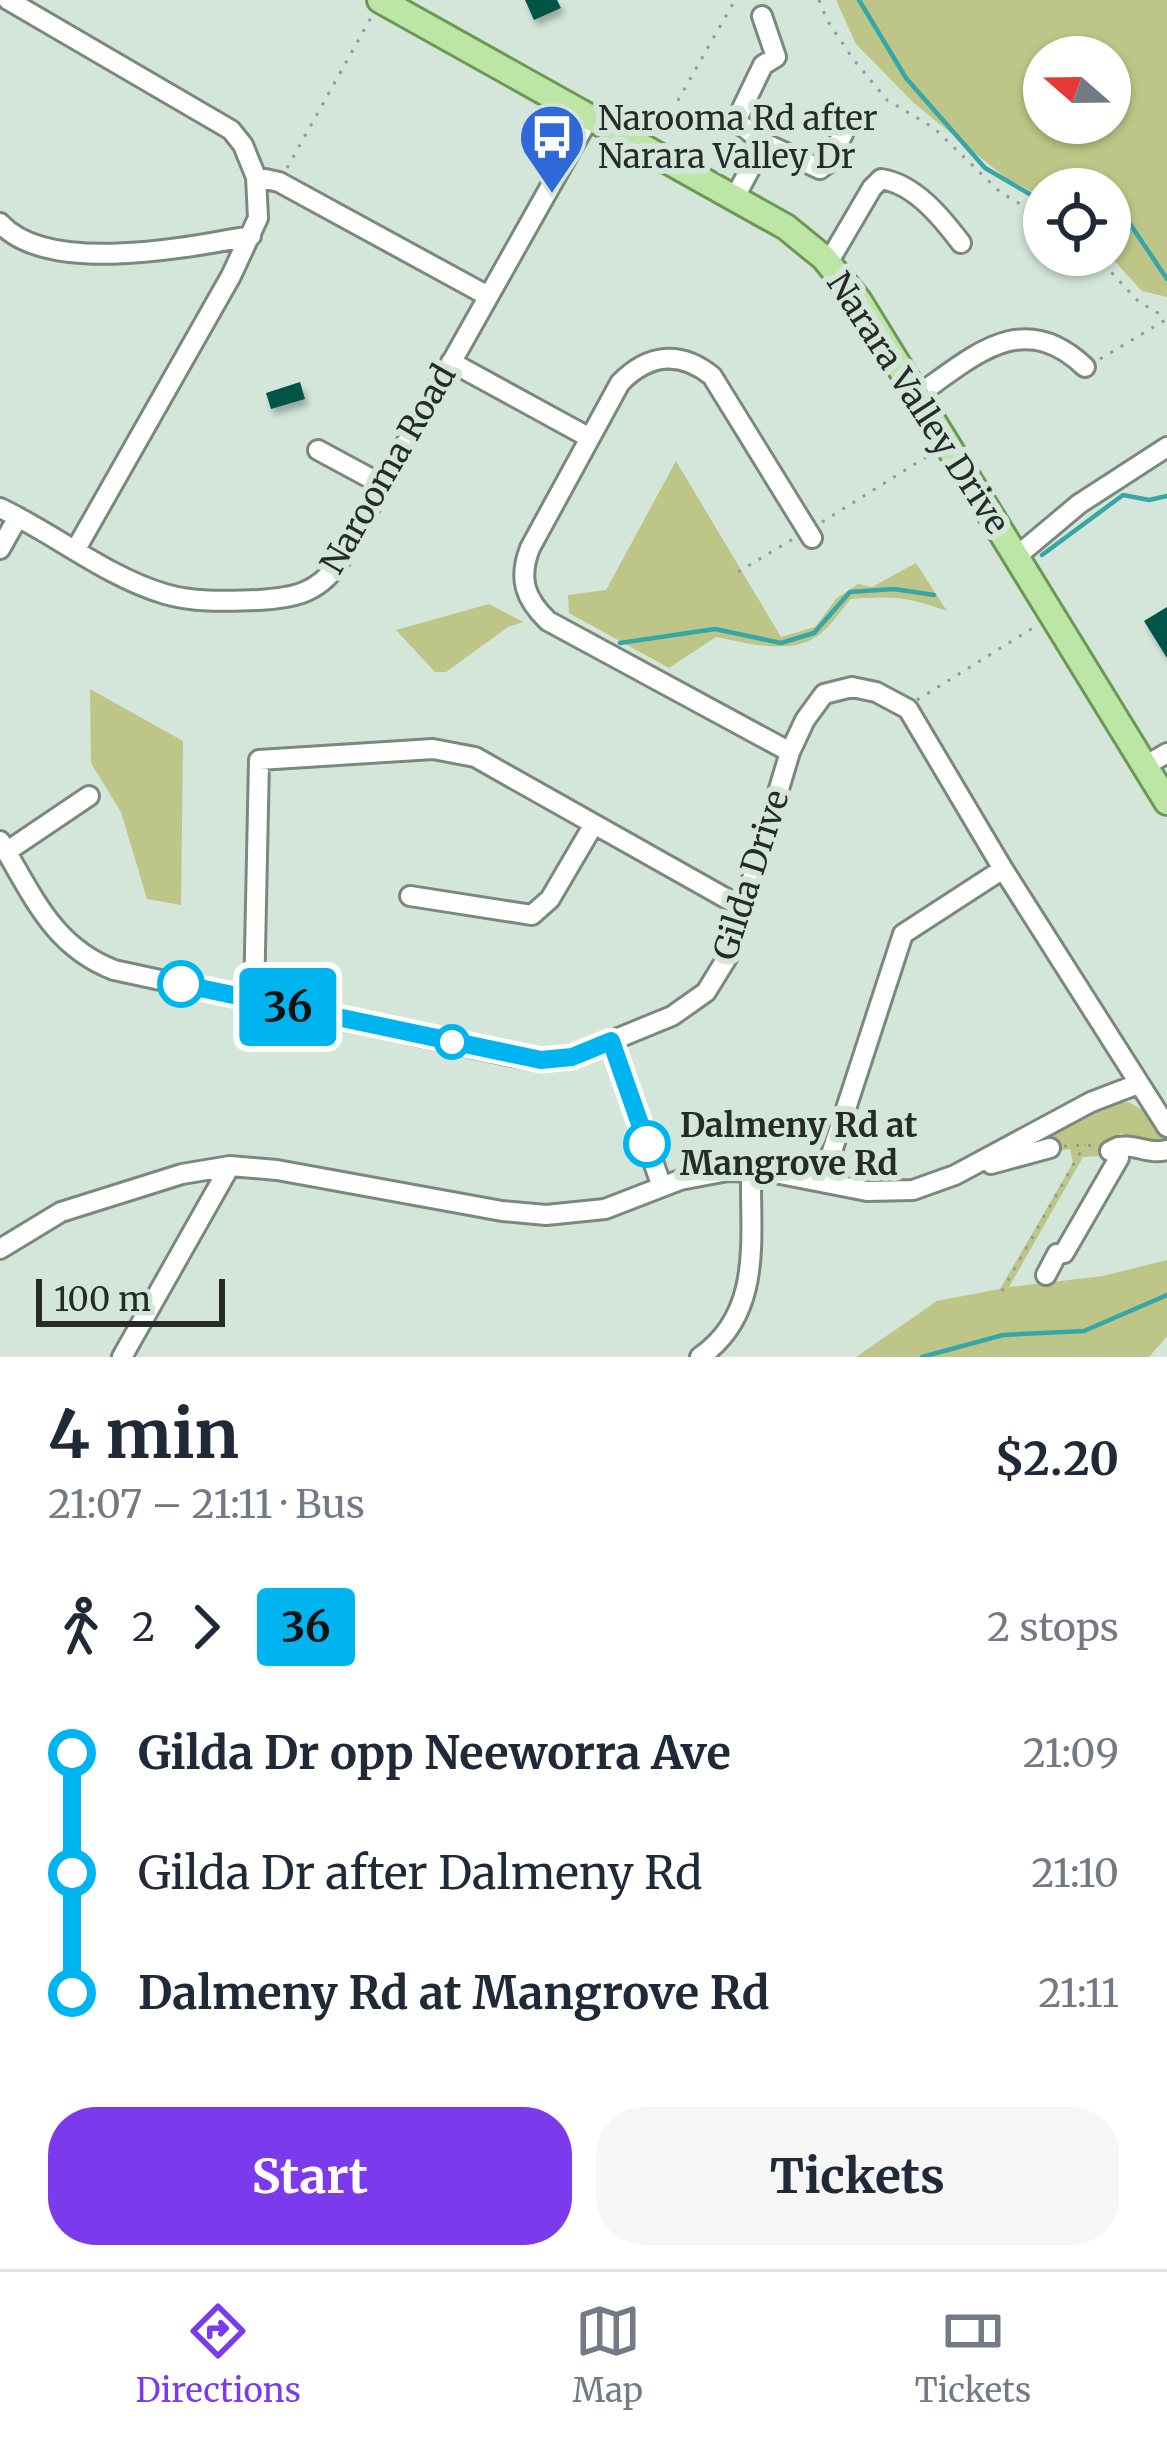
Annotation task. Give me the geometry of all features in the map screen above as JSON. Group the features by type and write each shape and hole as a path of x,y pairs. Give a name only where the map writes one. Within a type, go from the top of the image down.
{"main road":[{"name":"Narara Valley Drive","path":"377,6 735,197 785,227 828,263 859,301 1053,615 1156,760 1167,802"}],"street":[{"path":"8,0 212,116 243,145 256,176 258,218 251,236 76,549"},
{"path":"762,16 776,57 763,65 736,122 764,142 824,169 843,134"},
{"name":"Narooma Road","path":"9,512 166,594 214,602 291,598 312,590 331,574 590,116"},
{"path":"735,197 764,142"},
{"path":"256,176 279,182 488,296"},
{"path":"828,263 881,179 901,185 938,214 961,244"},
{"path":"0,223 38,244 92,254 143,254 251,236"},
{"path":"918,395 1006,339 1033,337 1054,344 1083,365"},
{"path":"790,752 548,621 531,602 523,583 525,561 620,383 643,363 666,357 693,363 712,376 810,534"},
{"path":"451,362 590,438"},
{"path":"1017,556 1079,504 1167,447"},
{"path":"318,450 381,484"},
{"path":"0,549 9,512"},
{"name":"Gilda Drive","path":"3,846 54,929 83,957 114,970 541,1060 572,1057 685,1009 721,971 745,909 790,752 805,719 824,694 852,687 876,692 904,707"},
{"path":"904,707 1167,1126"},
{"path":"254,999 260,760 433,749 475,757 745,909"},
{"path":"3,846 89,796"},
{"path":"410,896 532,915 550,899 595,824"},
{"path":"822,1182 903,934 1003,869"},
{"path":"611,1041 662,1187"},
{"path":"0,1249 61,1212 182,1174 230,1166 546,1215 605,1209 703,1174 751,1171 890,1193 934,1184 1091,1102 1138,1084"},
{"path":"1100,1168 1118,1147 1132,1144 1149,1151 1167,1150"},
{"path":"1046,1275 1057,1254 1064,1253 1119,1158 1118,1147"},
{"path":"980,1162 993,1165 1050,1148"},
{"path":"122,1357 230,1166"},
{"path":"700,1357 726,1335 745,1303 750,1284 751,1171"}],"path":[{"path":"650,150 735,0"},
{"path":"819,0 826,20 887,100 934,128 1000,192 1023,206"},
{"path":"279,182 377,6"},
{"path":"1083,365 1098,361 1167,318 1139,302 1115,276"},
{"path":"738,572 810,534 936,451"},
{"path":"904,707 1053,615"},
{"path":"1002,1291 1084,1144"},
{"path":"1050,1148 1118,1147"}],"green space":[{"path":"836,0 1167,0 1167,297 1142,291 1128,276 1131,168 1023,168 1023,187 914,103 856,44"},
{"path":"676,461 781,637 815,627 837,598 858,584 872,587 916,563 947,611 901,599 851,599 823,631 807,641 768,646 716,637 669,668 569,613 568,595 606,590"},
{"path":"489,604 523,622 508,627 446,672 435,672 396,630"},
{"path":"90,689 183,741 181,905 147,899 121,812 91,763"},
{"path":"1128,1102 1143,1110 1167,1143 1149,1145 1121,1133 1099,1156 1083,1157 1009,1287 1103,1276 1167,1260 1167,1336 1149,1357 856,1357 937,1301 1000,1289 1073,1163 1070,1149 1051,1152 1041,1141 1044,1135 1108,1104"}],"building":[{"path":"525,0 557,0 561,8 534,20"},
{"path":"300,382 305,399 271,409 266,393"},
{"path":"1167,607 1167,658 1144,621"}],"waterway":[{"path":"859,0 906,78 985,168 1023,190"},
{"path":"1131,225 1167,279"},
{"path":"1042,555 1123,495 1149,500 1167,496"},
{"path":"620,643 715,629 781,643 814,633 850,592 894,589 934,595"},
{"path":"922,1357 1003,1335 1084,1331 1167,1295"}],"bus line":[{"name":"36","path":"181,984 541,1060 572,1057 611,1041 647,1144"}],"place":[{"name":"Narooma Rd after Narara Valley Dr","path":"552,196"},
{"name":"Dalmeny Rd at Mangrove Rd","path":"647,1144"}]}
